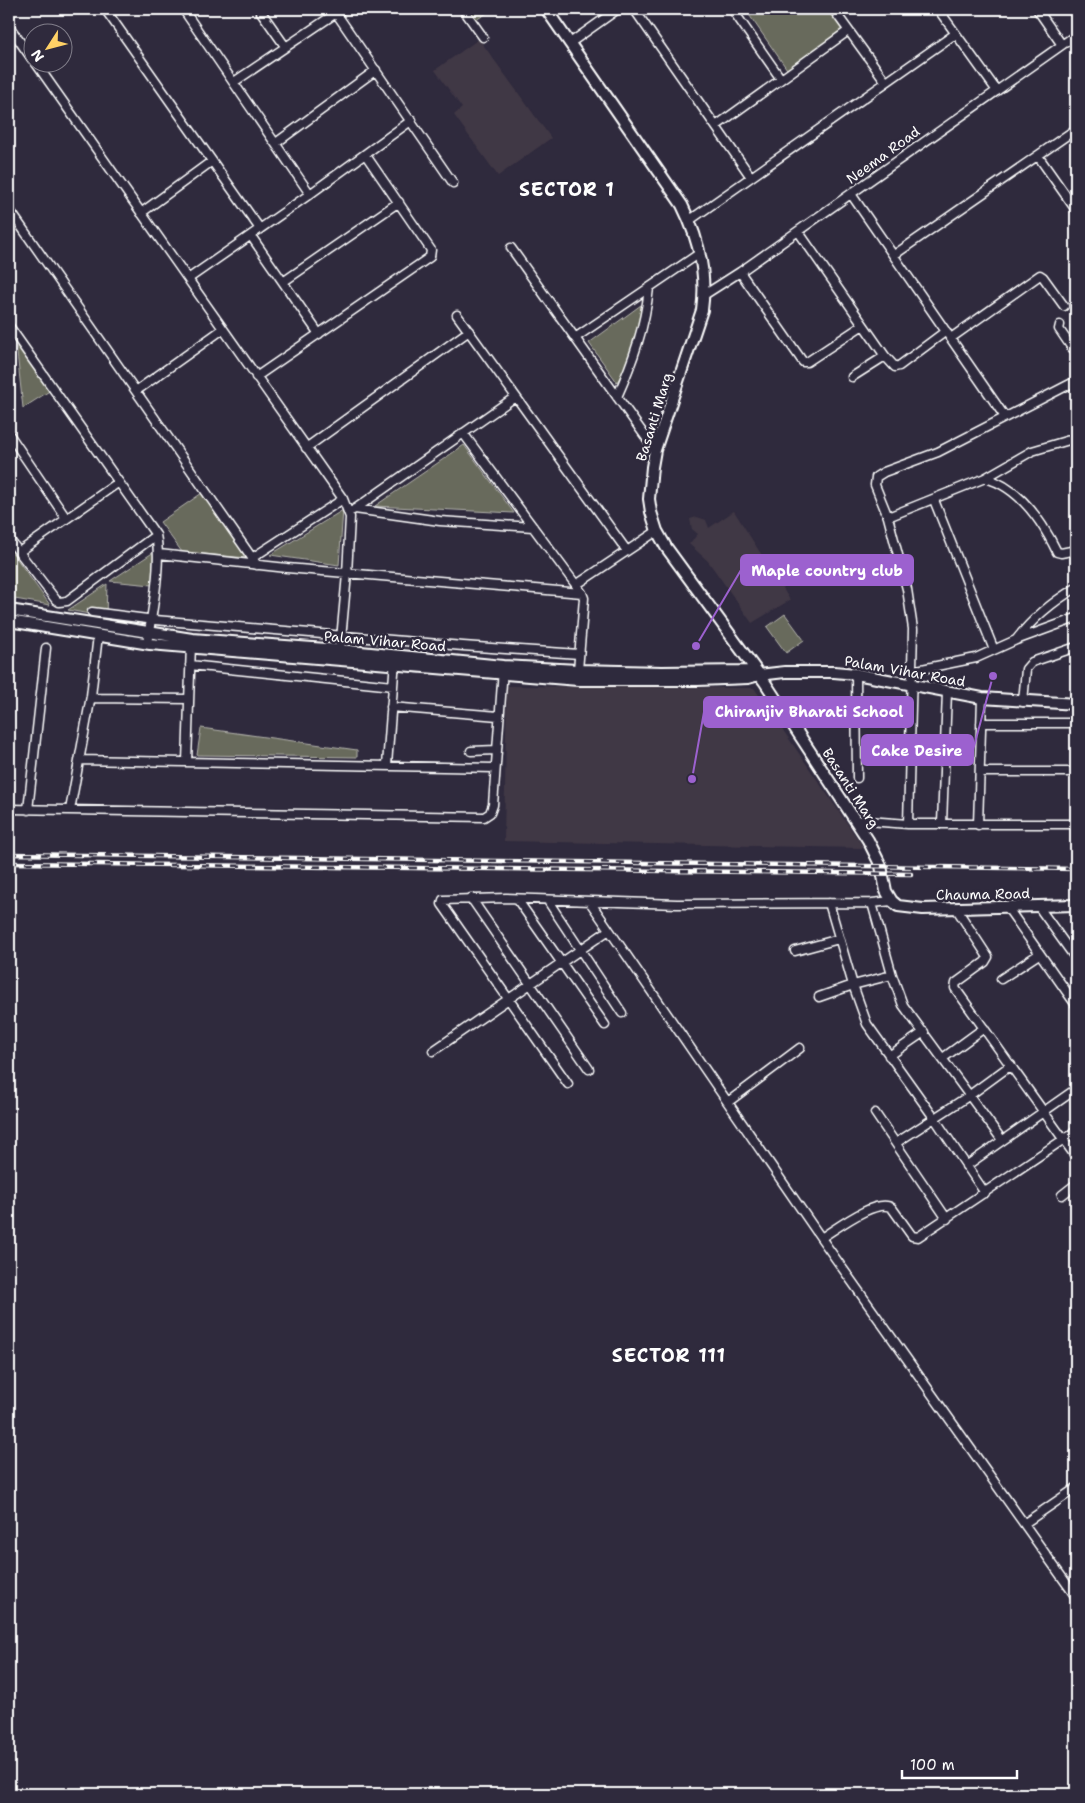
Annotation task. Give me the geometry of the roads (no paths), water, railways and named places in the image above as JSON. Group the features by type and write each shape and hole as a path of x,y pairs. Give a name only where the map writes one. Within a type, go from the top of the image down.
{"street":[{"path":"105,9 260,229"},
{"path":"183,9 310,194"},
{"path":"260,9 285,46"},
{"path":"463,9 483,37"},
{"name":"Basanti Marg","path":"546,9 682,205 690,220 700,253 704,295 702,310 655,450 649,499 657,531 666,547 759,675 856,820 882,866 886,891 892,901"},
{"path":"570,43 618,9"},
{"path":"634,9 750,177"},
{"path":"732,9 781,79"},
{"path":"833,9 886,82"},
{"path":"938,9 997,91"},
{"path":"1037,9 1062,44"},
{"path":"234,82 339,11 376,70 454,183"},
{"path":"9,26 12,38 22,48"},
{"path":"716,126 848,31"},
{"path":"690,220 955,34"},
{"name":"Neema Road","path":"704,295 740,272 1062,44 1075,38"},
{"path":"276,143 376,70"},
{"path":"42,72 352,511 340,650"},
{"path":"188,279 412,120"},
{"path":"894,255 1076,129"},
{"path":"256,377 430,257 431,250 365,154"},
{"path":"1038,156 1076,210"},
{"path":"141,213 212,161"},
{"path":"851,194 1005,417"},
{"path":"283,282 399,202"},
{"path":"9,209 257,565"},
{"path":"798,231 893,365 899,366 1040,275 1064,306"},
{"path":"251,236 319,334"},
{"path":"511,248 655,450"},
{"path":"575,338 700,253"},
{"path":"740,272 803,362 807,362 864,325"},
{"path":"617,397 628,374 640,338 649,288"},
{"path":"457,314 627,551"},
{"path":"1060,325 1060,329 1072,348 1076,350"},
{"path":"9,326 156,536 159,554 148,638"},
{"path":"136,391 223,329"},
{"path":"306,448 469,331"},
{"path":"852,377 885,356"},
{"path":"9,377 9,400"},
{"path":"908,824 913,629 911,610 888,517 874,484 876,477 884,472 938,452 1076,381"},
{"path":"352,511 515,396"},
{"path":"463,433 582,593 584,598 578,670"},
{"path":"9,434 66,518"},
{"path":"888,517 985,478 1032,450 1076,438"},
{"path":"985,478 995,481 1012,492 1041,522 1057,552 1076,550"},
{"path":"19,552 118,482"},
{"path":"252,558 343,499"},
{"path":"934,500 994,650"},
{"path":"352,511 440,521 533,527"},
{"path":"576,585 657,531"},
{"path":"9,538 56,600 63,602 156,536"},
{"path":"159,554 347,574 582,593"},
{"path":"1016,640 1042,611 1076,588"},
{"name":"Palam Vihar Road","path":"9,610 148,638"},
{"path":"92,612 463,646 579,654"},
{"path":"912,671 964,661 1076,618"},
{"name":"Palam Vihar Road","path":"9,621 98,635 396,660 502,670 578,680 646,681 748,678 785,672 856,674 982,698 1076,704"},
{"path":"70,810 91,698 98,635"},
{"path":"187,762 191,643"},
{"name":"Palam Vihar Road","path":"191,643 340,650 396,660"},
{"path":"28,810 46,648"},
{"path":"1024,702 1026,669 1029,664 1076,648"},
{"path":"387,765 396,660"},
{"path":"190,665 393,686"},
{"path":"9,809 480,818 488,816 492,810 502,670"},
{"name":"Palam Vihar Road","path":"502,670 748,671 759,675"},
{"path":"856,674 857,778"},
{"path":"942,824 947,692"},
{"path":"91,698 189,699"},
{"path":"978,825 982,698"},
{"path":"391,707 498,716"},
{"path":"982,723 1076,722"},
{"path":"471,751 496,750"},
{"path":"79,760 495,768"},
{"path":"980,772 1076,772"},
{"path":"856,820 908,824 1076,824"},
{"path":"568,1084 442,902 444,899 471,898 678,904 872,903 892,901"},
{"path":"471,898 589,1069"},
{"path":"517,899 604,1025"},
{"path":"548,901 622,1013"},
{"name":"Chauma Road","path":"892,901 898,906 911,908 1076,904"},
{"path":"590,902 821,1238 1076,1596"},
{"path":"829,903 862,1015 875,1037 935,1118 985,1193"},
{"path":"872,903 892,974 904,1005 1002,1140"},
{"path":"1038,906 1076,959"},
{"path":"1007,907 1039,958"},
{"path":"956,908 988,954 987,960 956,982 955,988 1076,1157"},
{"path":"433,1051 507,998 609,930"},
{"path":"795,951 839,939"},
{"path":"1030,947 1076,1005"},
{"path":"1001,978 1039,958"},
{"path":"819,997 892,974"},
{"path":"943,1058 984,1028"},
{"path":"889,1056 924,1032"},
{"path":"728,1102 800,1048"},
{"path":"896,1143 970,1095 1011,1065"},
{"path":"966,1166 1076,1089"},
{"path":"875,1113 946,1219"},
{"path":"821,1238 867,1210 883,1204 888,1204 892,1208 915,1238 1076,1131"},
{"path":"1062,1195 1076,1184"},
{"path":"1025,1523 1076,1488"}],"railway":[{"path":"9,854 1076,869"},
{"path":"9,863 911,874"}],"place":[{"name":"Maple country club","path":"696,646"},
{"name":"Cake Desire","path":"993,676"},
{"name":"Chiranjiv Bharati School","path":"692,779"}],"district":[{"name":"SECTOR 1","path":"567,189"},
{"name":"SECTOR 111","path":"669,1355"}]}
